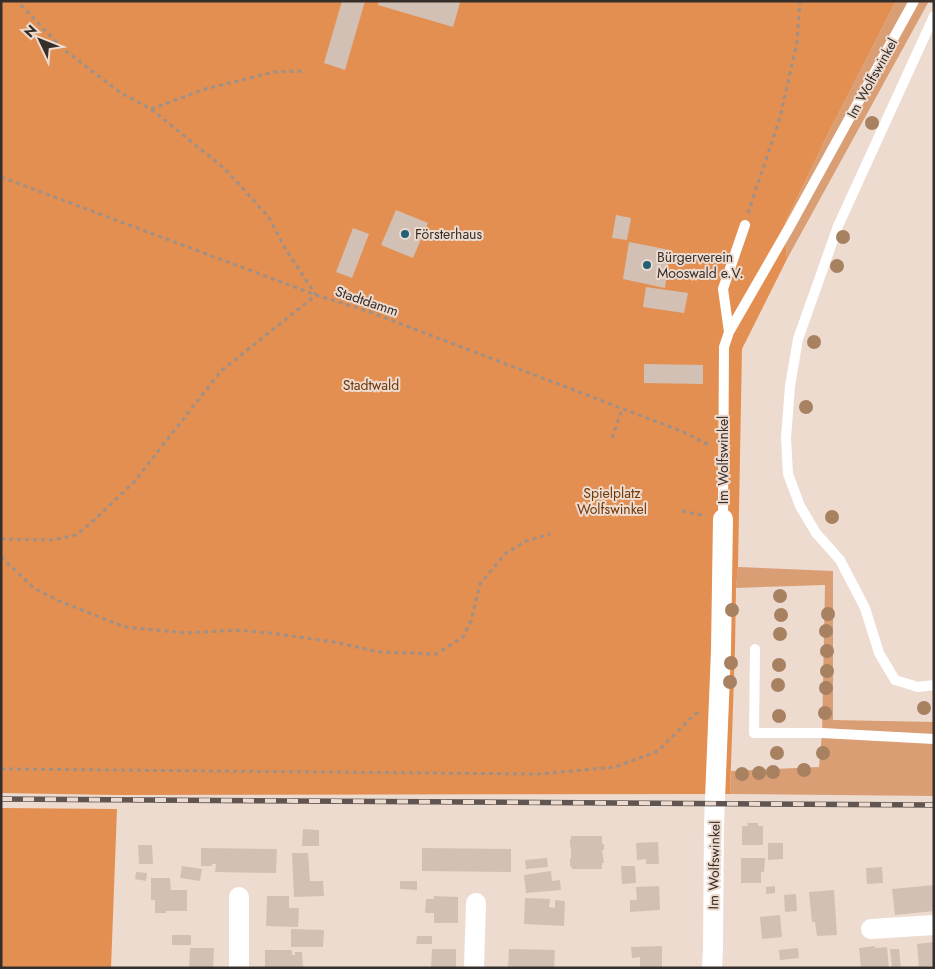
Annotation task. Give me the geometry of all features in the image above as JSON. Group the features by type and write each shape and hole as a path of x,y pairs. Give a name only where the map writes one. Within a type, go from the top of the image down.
{"street":[{"name":"Im Wolfswinkel","path":"712,968 714,824 721,650 723,519"},
{"path":"239,897 239,968"},
{"path":"474,968 476,903"},
{"path":"871,929 934,925"}],"lane":[{"name":"Im Wolfswinkel","path":"723,519 724,348 729,332 914,1"},
{"path":"934,16 838,226 798,339 790,386 786,438 788,474 800,506 816,533 840,560 865,608 879,653 896,680 918,687 934,685"},
{"path":"729,332 724,289 746,220"},
{"path":"755,649 754,733 822,733 934,739"}],"path":[{"path":"1,539 52,540 76,535 134,482 221,371 316,295 286,250 268,216 224,168 151,110 121,94 63,49 17,1"},
{"path":"746,220 780,118 797,42 800,1"},
{"path":"151,110 205,89 274,72 303,71"},
{"name":"Stadtdamm","path":"1,177 316,295 370,312 681,432 723,452"},
{"path":"612,438 622,409"},
{"path":"682,511 723,519"},
{"path":"1,557 34,588 67,604 125,627 186,633 235,630 316,639 380,652 436,654 463,637 471,621 480,584 505,554 526,541 550,534"},
{"path":"1,769 539,774 615,767 658,751 695,714 718,707"}],"shaded area":[{"path":"896,1 929,1 787,259 785,223"},
{"path":"738,567 833,571 833,720 934,722 934,796 730,794 731,771 819,767 822,733 825,585 736,588"}],"green space":[{"name":"Stadtwald","path":"1,1 896,1 785,223 787,259 742,349 738,567 730,794 117,795 1,793"},
{"path":"1,808 117,809 111,968 1,968"}],"building":[{"path":"342,1 365,1 345,70 324,63"},
{"path":"379,1 455,1 460,3 453,27 378,5"},
{"name":"Försterhaus","path":"396,210 428,223 413,258 381,245"},
{"path":"616,215 631,218 627,240 612,238"},
{"path":"353,228 369,234 352,278 336,272"},
{"name":"Bürgerverein Mooswald e.V.","path":"629,242 670,250 665,288 623,279"},
{"path":"646,287 688,293 684,313 643,307"},
{"path":"644,364 703,365 703,384 644,383"},
{"path":"747,823 758,823 758,826 763,826 763,845 742,845 742,826 748,826"},
{"path":"303,829 319,830 319,846 302,846"},
{"path":"571,836 602,836 604,863 602,863 602,869 572,869 570,866"},
{"path":"658,842 659,864 646,864 646,859 637,860 636,843"},
{"path":"768,843 783,843 783,859 768,860"},
{"path":"138,845 152,845 153,864 139,864"},
{"path":"201,848 277,849 276,873 215,872 216,864 201,866"},
{"path":"422,848 511,849 511,872 422,871"},
{"path":"292,853 308,853 310,881 323,881 324,896 294,897"},
{"path":"547,858 548,867 526,869 525,860"},
{"path":"741,858 765,858 764,872 761,872 761,883 741,883"},
{"path":"182,866 202,869 200,881 180,878"},
{"path":"621,866 635,866 636,883 622,884"},
{"path":"882,867 883,883 867,884 866,868"},
{"path":"551,871 552,881 560,880 561,890 526,893 524,875"},
{"path":"136,872 147,873 146,881 135,879"},
{"path":"151,878 170,878 171,890 187,890 187,911 155,913 155,900 151,900"},
{"path":"400,881 417,881 417,890 400,889"},
{"path":"934,885 934,911 895,915 892,889"},
{"path":"659,886 660,910 630,912 630,900 637,900 636,887"},
{"path":"775,886 775,893 766,894 766,887"},
{"path":"834,890 837,935 817,936 815,922 812,922 809,892"},
{"path":"796,894 797,911 785,912 784,895"},
{"path":"267,896 289,896 289,908 299,908 298,927 266,926"},
{"path":"434,896 458,897 458,923 434,923 434,913 425,913 426,899 434,899"},
{"path":"525,898 550,899 549,907 555,908 555,900 565,901 564,926 524,924"},
{"path":"780,915 782,937 762,939 760,917"},
{"path":"291,929 324,930 323,947 291,947"},
{"path":"172,935 191,935 191,945 172,945"},
{"path":"417,936 432,936 432,944 416,944"},
{"path":"934,942 934,966 919,967 917,944"},
{"path":"662,946 662,968 640,968 640,957 632,958 631,947"},
{"path":"875,946 875,948 887,947 889,968 861,968 859,948"},
{"path":"190,948 214,948 213,968 189,968"},
{"path":"798,948 799,958 780,960 779,950"},
{"path":"432,949 456,949 456,968 431,968"},
{"path":"509,949 555,950 554,968 508,968"},
{"path":"890,949 899,949 901,968 892,968"},
{"path":"265,950 292,950 292,955 295,955 295,952 302,952 303,968 265,968"}],"railway":[{"path":"1,799 934,805"}],"place":[{"name":"Försterhaus","path":"405,234"},
{"name":"Bürgerverein Mooswald e.V.","path":"647,265"}],"park label":[{"name":"Spielplatz Wolfswinkel","path":"612,502"}]}
